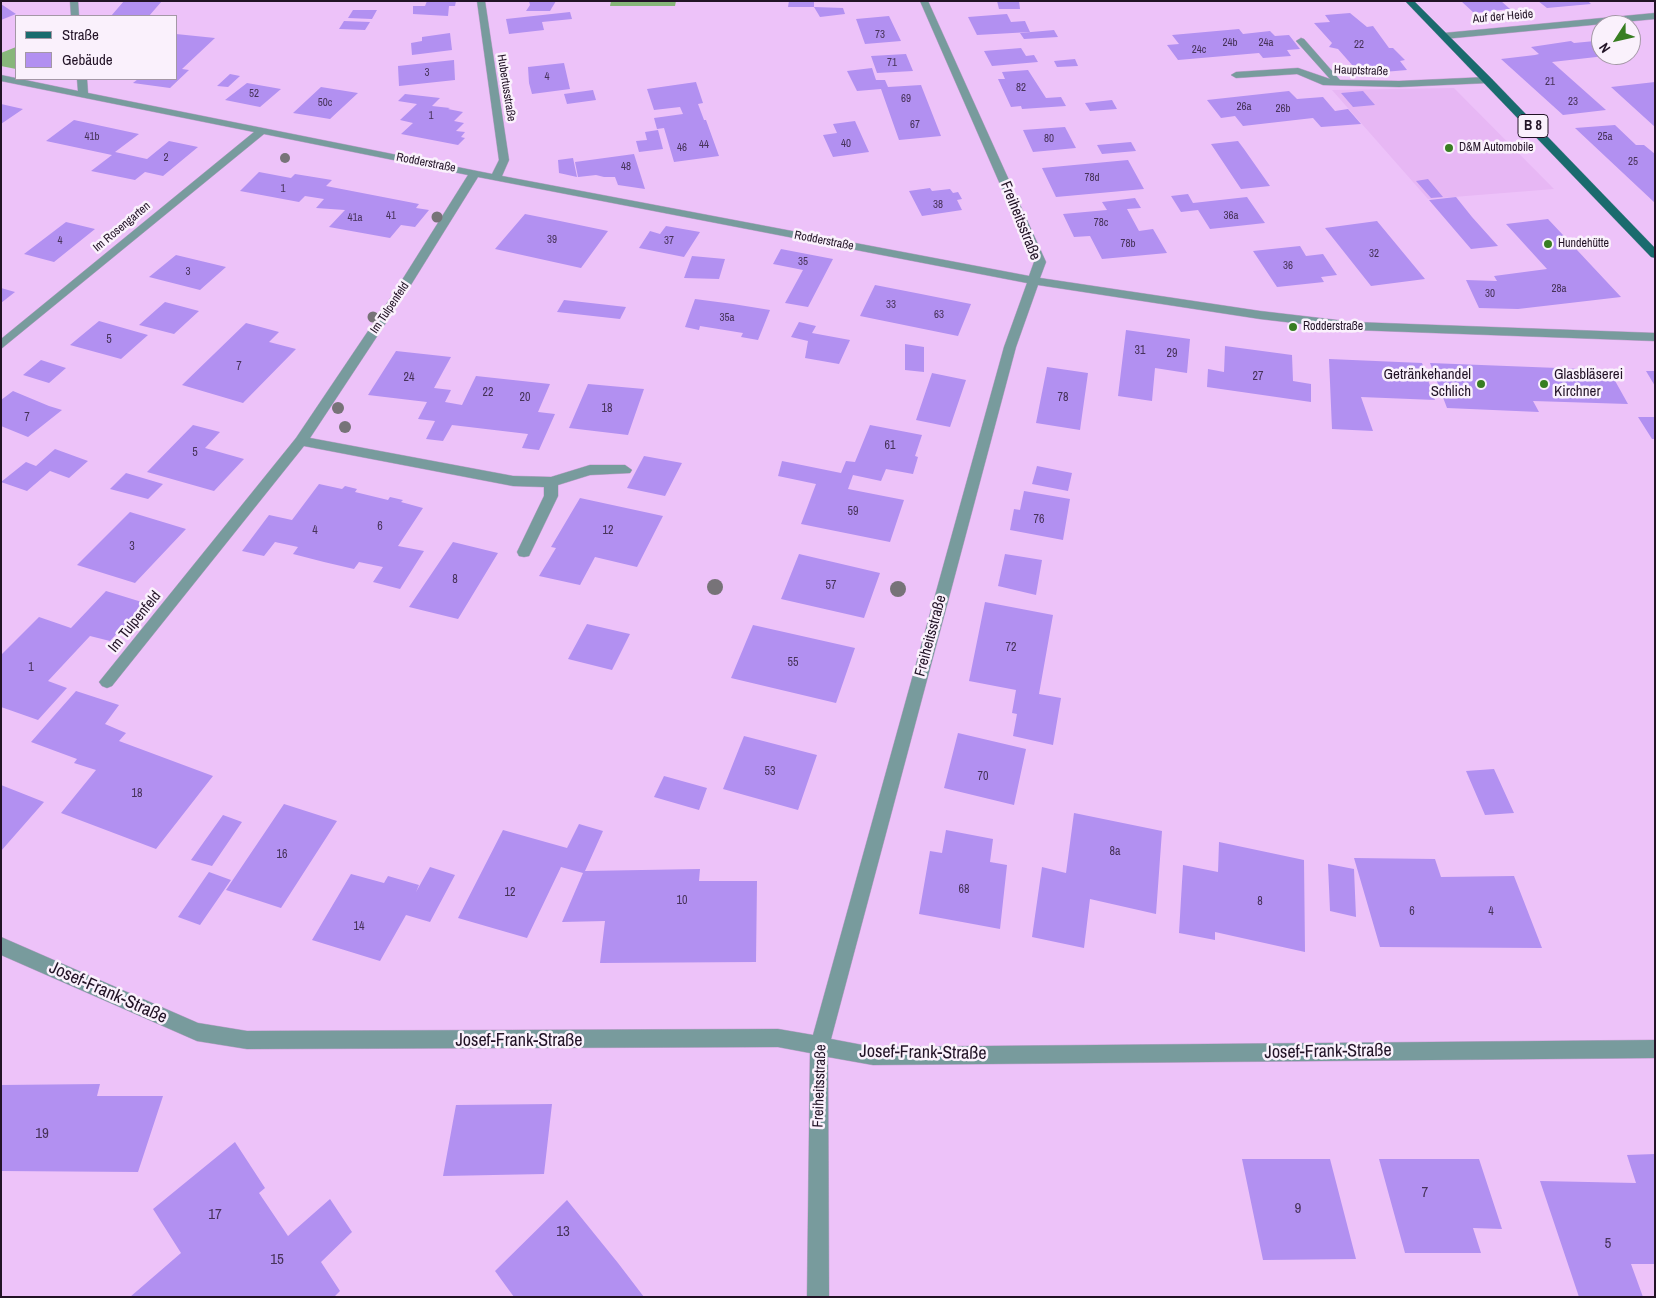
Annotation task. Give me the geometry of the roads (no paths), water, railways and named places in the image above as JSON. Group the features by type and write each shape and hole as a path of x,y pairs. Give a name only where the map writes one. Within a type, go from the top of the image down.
{"main road":[{"name":"B 8","path":"1409,1 1488,80 1655,255"}],"street":[{"path":"74,1 75,15"},
{"name":"Hubertusstraße","path":"481,1 504,160 496,177"},
{"name":"Freiheitsstraße","path":"818,1297 819,1047 1010,347 1026,298 1035,281 1040,262 924,1"},
{"name":"Auf der Heide","path":"1444,36 1655,16"},
{"path":"1300,41 1337,82"},
{"name":"Hauptstraße","path":"1236,75 1298,70 1323,82 1399,84 1488,80"},
{"name":"Rodderstraße","path":"1,78 475,173 1035,281 1260,315 1354,326 1655,338"},
{"path":"82,80 84,96"},
{"name":"Im Rosengarten","path":"1,345 261,130"},
{"name":"Im Tulpenfeld","path":"106,682 301,441 404,288 475,173"},
{"path":"301,441 514,481 551,482 590,470 626,470"},
{"path":"524,552 551,496 551,482"},
{"name":"Josef-Frank-Straße","path":"1,946 197,1032 246,1040 778,1038 873,1056 1655,1049"}],"place":[{"name":"D&M Automobile","path":"1449,148"},
{"name":"Hundehütte","path":"1548,244"},
{"name":"Rodderstraße","path":"1293,327"},
{"name":"Getränkehandel Schlich","path":"1481,384"},
{"name":"Glasbläserei Kirchner","path":"1544,384"}]}
